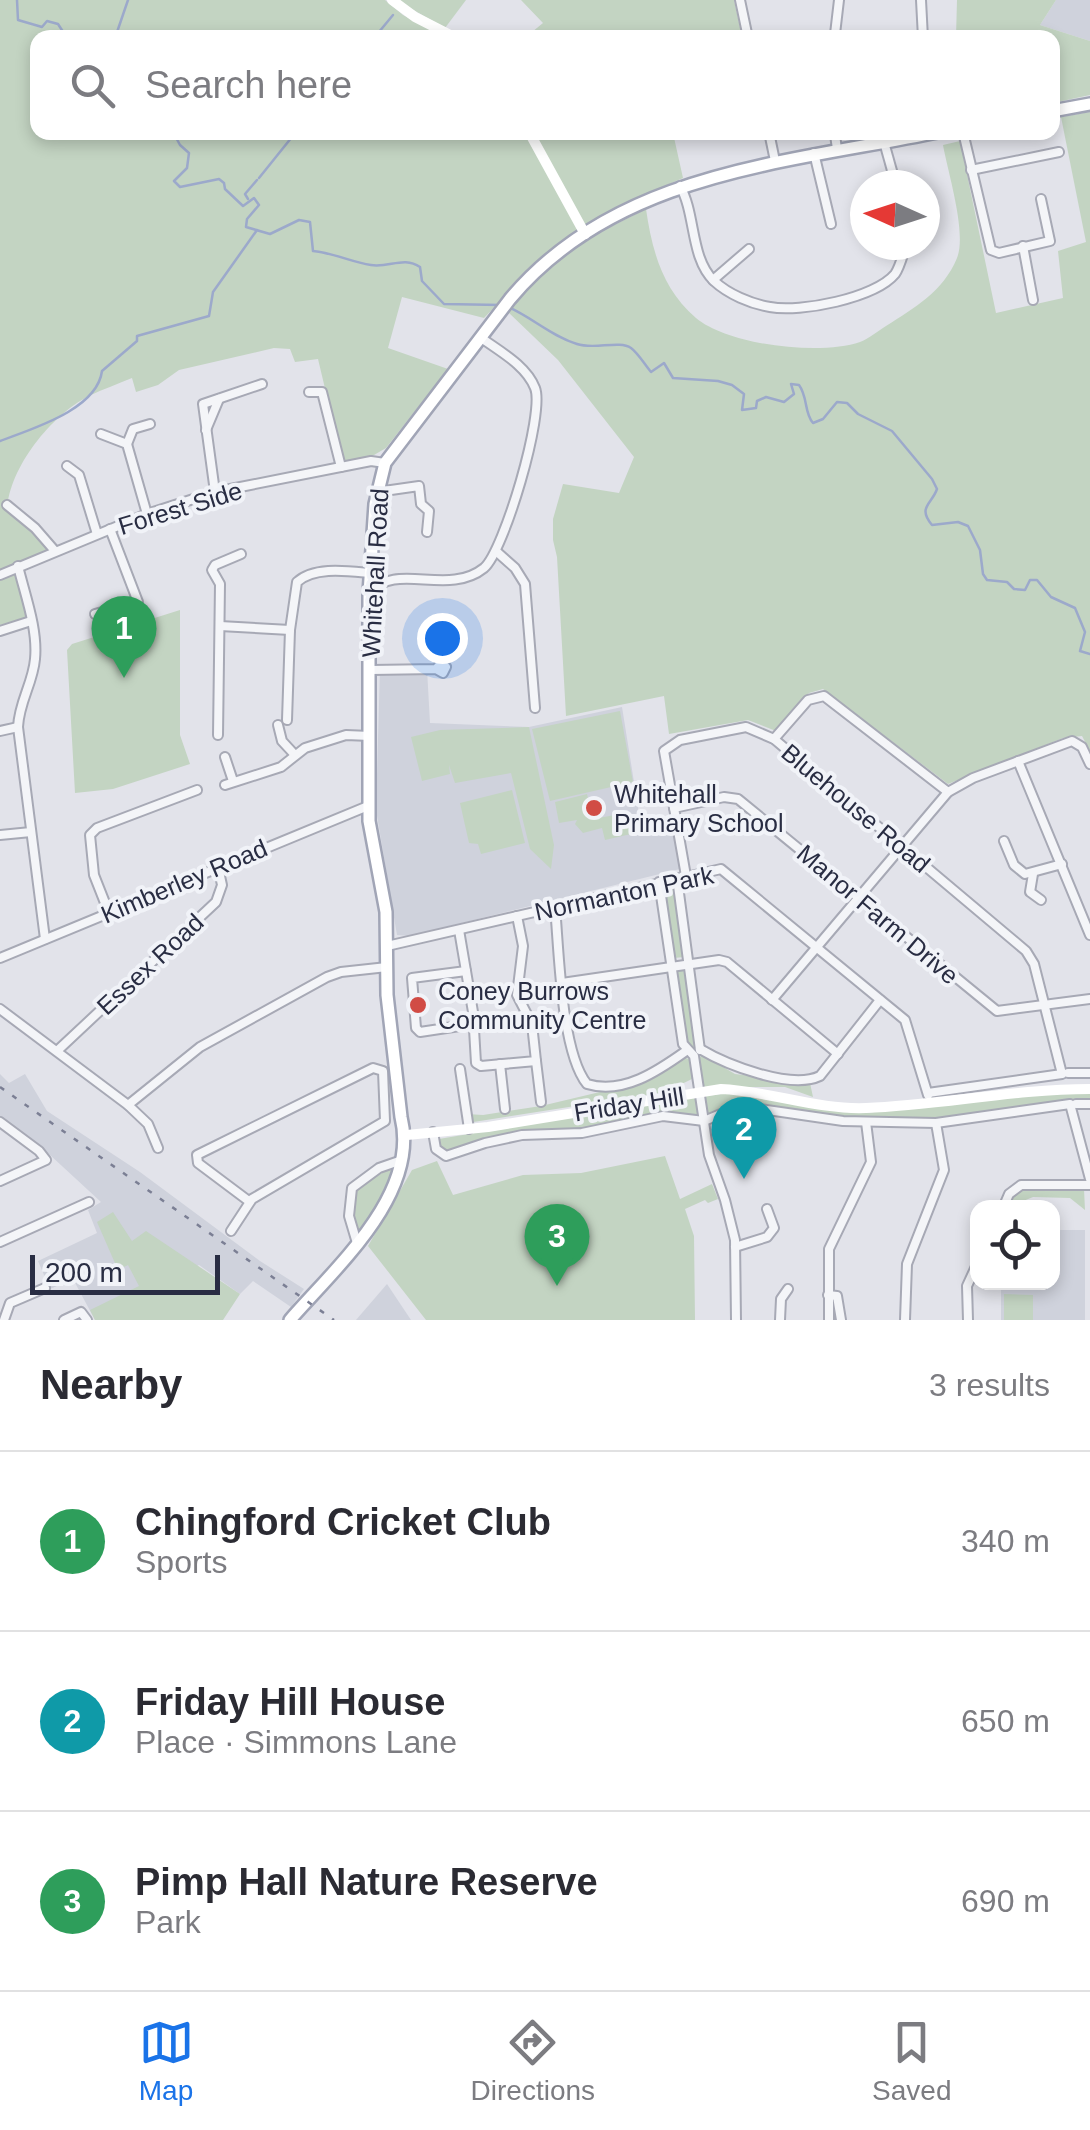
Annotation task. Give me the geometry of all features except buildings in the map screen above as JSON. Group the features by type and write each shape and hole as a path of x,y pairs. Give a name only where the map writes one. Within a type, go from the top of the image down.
{"main road":[{"path":"392,0 440,30"},
{"path":"1060,110 1090,104"},
{"path":"533,140 585,234"},
{"name":"Whitehall Road","path":"290,1320 357,1242 387,1199 402,1160 406,1135 392,1093 386,912 368,806 370,570 382,470 528,277 567,244 680,186 814,153 836,142 864,140"},
{"name":"Friday Hill","path":"406,1135 469,1129 699,1092 750,1090 847,1108 929,1098 1090,1089"}],"street":[{"path":"740,0 746,30"},
{"path":"836,30 839,0"},
{"path":"921,0 923,30"},
{"path":"771,140 775,161"},
{"name":"Whitehall Road","path":"828,140 840,140"},
{"path":"892,140 895,170"},
{"path":"965,140 992,250 999,253 1050,242 1041,199"},
{"path":"971,170 1059,152"},
{"path":"814,153 831,224"},
{"path":"680,186 700,258 713,280 741,298 773,308 814,306 875,290 896,272 900,260"},
{"path":"1023,246 1033,300"},
{"path":"713,280 749,250"},
{"path":"295,755 282,741 282,723 294,590 303,576 370,570 388,579 462,580 483,569 498,552 536,423 538,402 535,388 523,370 480,337"},
{"path":"216,492 203,404 262,384"},
{"path":"309,392 322,392 341,468"},
{"path":"148,514 127,444 132,429 150,424"},
{"path":"101,434 127,444"},
{"name":"Forest Side","path":"0,574 148,514 216,492 366,462 382,470"},
{"path":"68,466 79,476 97,534"},
{"path":"377,492 420,486 421,504 429,511 427,532"},
{"path":"8,506 36,528 56,551"},
{"path":"95,614 138,602 110,529"},
{"path":"498,552 516,568 525,584 535,708"},
{"path":"218,735 220,584 213,568 240,554"},
{"path":"18,566 35,658 18,727 45,939"},
{"path":"369,594 388,579"},
{"path":"0,631 31,621"},
{"path":"220,626 290,630"},
{"path":"371,670 436,669"},
{"path":"774,740 808,700 824,696 948,792"},
{"path":"0,731 18,727"},
{"name":"Bluehouse Road","path":"693,1052 681,877 664,755 674,742 746,727 774,740 1026,952 1034,964 1065,1074"},
{"path":"225,757 229,783 281,767 306,748 346,735 370,736"},
{"path":"772,1000 948,792 973,778 1072,741 1078,743 1090,764"},
{"path":"1018,761 1090,935"},
{"path":"109,913 94,875 90,835 97,828 196,790"},
{"name":"Manor Farm Drive","path":"674,808 724,797 738,799 997,1012 1090,999"},
{"name":"Kimberley Road","path":"0,958 368,806"},
{"path":"0,835 31,832"},
{"path":"1004,841 1020,872 1033,874 1062,864"},
{"name":"Essex Road","path":"56,1051 216,902 222,885 218,867"},
{"name":"Normanton Park","path":"387,946 721,869 905,1020 929,1098"},
{"path":"1033,874 1030,892 1040,900"},
{"path":"659,882 671,966 693,1052 709,1155 726,1200 735,1247 736,1320"},
{"path":"555,907 562,983 580,1074 587,1084 607,1086 646,1078 693,1052 742,1070 809,1081 820,1076 880,1000"},
{"path":"517,916 523,946 518,995 532,1024 541,1102"},
{"path":"459,930 476,1063 480,1066 536,1061"},
{"path":"562,983 688,962 727,962 838,1054"},
{"path":"128,1104 186,1056 327,977 338,972 387,967"},
{"path":"466,971 412,978 416,1028 420,1032 473,1024"},
{"path":"0,1009 128,1104 148,1124 158,1148"},
{"path":"500,1064 505,1109"},
{"path":"231,1231 250,1202 380,1126 387,1116 392,1093 383,1071 373,1068 196,1155 198,1162 250,1202"},
{"path":"460,1069 469,1129"},
{"path":"929,1098 1090,1073"},
{"path":"1006,1200 1021,1185 1090,1182 1073,1104"},
{"path":"433,1132 438,1152 446,1156 522,1135 582,1133 663,1116 704,1121 740,1106 866,1122 936,1123 1090,1104"},
{"path":"0,1122 46,1160 0,1181"},
{"path":"829,1320 829,1249 872,1157 866,1122"},
{"path":"906,1320 907,1264 944,1170 936,1123"},
{"path":"357,1242 350,1216 352,1188 379,1168 402,1160"},
{"path":"0,1242 89,1202"},
{"path":"735,1247 767,1236 774,1228 767,1209"},
{"path":"968,1320 970,1279"},
{"path":"4,1320 10,1303 45,1288"},
{"path":"780,1320 780,1302 788,1289"},
{"path":"828,1294 838,1298 841,1320"},
{"path":"64,1320 84,1316"}],"shaded area":[{"path":"1056,0 1090,0 1090,41 1040,25"},
{"path":"380,669 427,669 430,723 529,727 622,707 642,832 674,827 680,869 409,936 397,935 376,810"},
{"path":"0,1074 9,1083 25,1074 47,1111 304,1289 291,1307 253,1281 240,1294 199,1265 95,1320 73,1279 50,1289 38,1261 97,1233 88,1210 101,1202 37,1143 0,1119"},
{"path":"1060,1230 1085,1230 1085,1320 1001,1320 1001,1290 1060,1290"},
{"path":"387,1284 411,1320 356,1320"}],"green space":[{"path":"0,0 385,0 430,30 30,30 30,140 675,140 683,178 621,207 562,243 527,272 484,318 402,297 388,348 448,369 386,448 374,455 343,464 318,359 295,362 290,349 274,348 179,370 158,385 136,392 132,378 75,405 34,445 9,495 7,512 36,532 54,551 15,564 26,619 0,625"},
{"path":"396,0 466,0 445,28"},
{"path":"521,0 734,0 740,30 534,30 543,23"},
{"path":"957,0 1056,0 1040,25 1056,30 956,30"},
{"path":"1060,31 1090,41 1090,95 1060,101"},
{"path":"1090,112 1090,751 1082,736 1063,738 948,784 823,689 809,693 776,731 748,720 669,734 664,696 566,716 553,519 563,484 619,493 634,457 558,360 506,310 566,249 646,209 655,254 667,282 696,318 729,335 775,345 822,348 860,342 927,298 957,258 960,234 943,145 960,141 996,313 1063,298 1058,251 1086,242 1061,117"},
{"path":"180,610 180,735 190,764 113,789 75,793 67,650 72,644"},
{"path":"620,711 633,782 550,801 532,729"},
{"path":"529,727 554,845 551,869 530,849 511,773 455,783 449,765 450,774 422,781 411,737 440,730"},
{"path":"512,790 525,843 481,854 478,844 469,843 460,803"},
{"path":"587,794 593,819 626,813 631,834 605,840 602,828 583,833 575,824 577,820 559,823 555,802"},
{"path":"667,884 675,889 684,957 674,958 663,890"},
{"path":"683,968 698,1044 694,1050 687,1046 675,971"},
{"path":"703,1055 735,1074 810,1083 813,1097 785,1087 703,1087 698,1058"},
{"path":"683,1057 689,1059 692,1079 665,1092 467,1123 467,1114 541,1106 642,1082"},
{"path":"1090,1091 1090,1099 926,1119 866,1120 742,1102 708,1115 705,1096 731,1093 866,1113"},
{"path":"692,1096 699,1114 690,1119 666,1112 574,1131 524,1133 451,1155 439,1150 439,1139"},
{"path":"665,1156 680,1199 712,1184 718,1199 685,1209 694,1236 695,1320 426,1320 368,1246 412,1170 437,1161 453,1195 523,1175 581,1173"},
{"path":"395,1165 372,1216 358,1235 353,1216 356,1189"},
{"path":"1022,1189 1084,1189 1085,1210 1070,1198 1011,1200"},
{"path":"113,1212 132,1241 146,1231 240,1294 223,1320 95,1320 90,1310 139,1286 128,1265 118,1270 97,1222"},
{"path":"1004,1294 1033,1295 1033,1320 1004,1320"}],"waterway":[{"path":"17,0 18,20 42,27 47,21 58,24 62,30"},
{"path":"118,30 128,0"},
{"path":"381,30 393,15"},
{"path":"177,140 189,153 187,168 174,181 180,187 219,179 243,206 254,198 259,205 247,219 246,227 270,234 299,220 310,222 313,251 371,265 414,264 420,267 422,281 444,304 501,305"},
{"path":"259,178 290,140"},
{"path":"248,199 245,194 257,180"},
{"path":"0,441 76,407 97,385 102,371 137,341 137,336 209,316 213,292 257,230"},
{"path":"508,307 577,344 631,348 651,372 664,363 673,378 732,385 744,394 742,410 756,408 757,401 766,397 784,402 794,394 791,384 802,390 813,423 823,419 837,402 847,403 858,414 892,431 932,479 937,489 926,510 932,525 958,522 968,526 980,550 987,580 1007,582 1014,589 1025,590 1030,580 1037,580 1051,597 1075,608 1085,632 1080,651 1090,654"}],"railway":[{"path":"0,1087 334,1320"}],"place":[{"name":"Chingford Cricket Club","path":"124,678"},
{"name":"Whitehall Primary School","path":"594,808"},
{"name":"Coney Burrows Community Centre","path":"418,1005"},
{"name":"Friday Hill House","path":"744,1179"},
{"name":"Pimp Hall Nature Reserve","path":"557,1286"}]}
